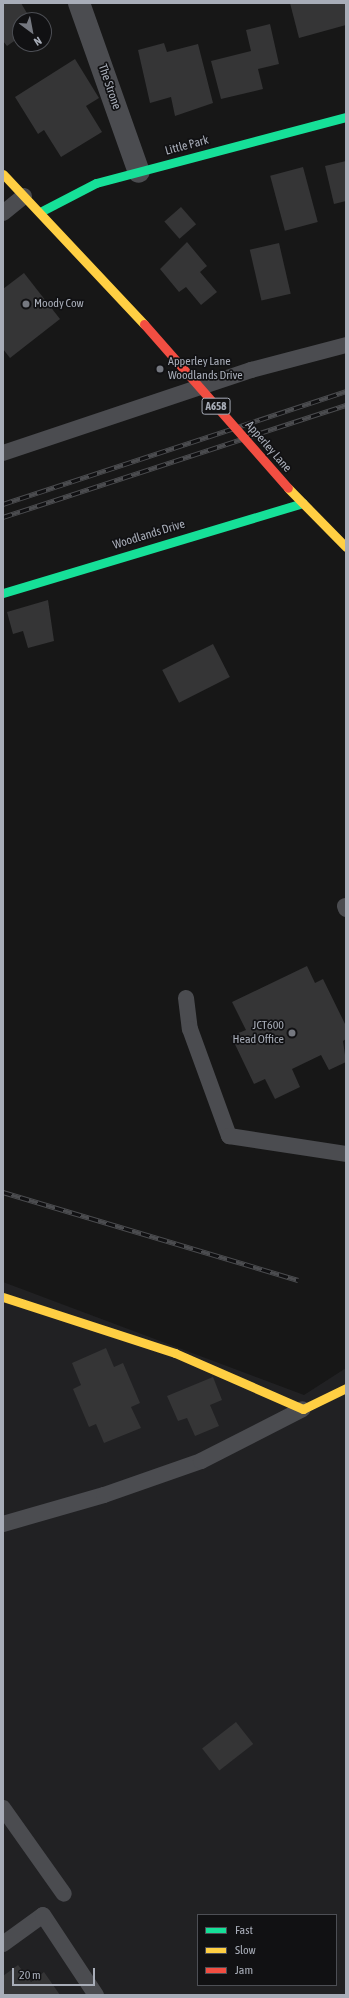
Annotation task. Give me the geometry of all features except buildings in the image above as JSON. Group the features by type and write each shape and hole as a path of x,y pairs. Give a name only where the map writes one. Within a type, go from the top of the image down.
{"main road":[{"name":"Little Park","path":"40,212 96,183 346,118"},
{"name":"A658","path":"3,174 40,212"},
{"name":"Apperley Lane","path":"40,212 144,324 288,488 346,547"},
{"name":"Woodlands Drive","path":"3,593 303,503"},
{"path":"3,1297 175,1353 303,1409 346,1388"}],"street":[{"name":"The Strone","path":"79,3 139,172"}],"lane":[{"path":"3,213 24,196"},
{"path":"3,453 236,375 346,345"},
{"path":"186,998 190,1029 229,1136 346,1154"},
{"path":"3,1524 104,1495 200,1461 303,1409"},
{"path":"3,1808 64,1894"},
{"path":"3,1944 43,1915 96,1995"}],"shaded area":[{"path":"3,1282 304,1395 346,1368 346,1995 3,1995"}],"railway":[{"path":"3,504 346,391"},
{"path":"3,517 346,405"},
{"path":"3,1192 298,1280"}],"traffic: fast":[{"path":"40,212 96,183 346,117"},
{"path":"3,593 303,503"}],"traffic: slow":[{"path":"3,174 144,324"},
{"path":"288,488 346,547"},
{"path":"3,1297 175,1353 303,1409 346,1388"}],"traffic: jam":[{"path":"144,324 288,488"}],"place":[{"name":"Moody Cow","path":"26,304"},
{"name":"Apperley Lane Woodlands Drive","path":"160,369"},
{"name":"JCT600 Head Office","path":"292,1033"}]}
